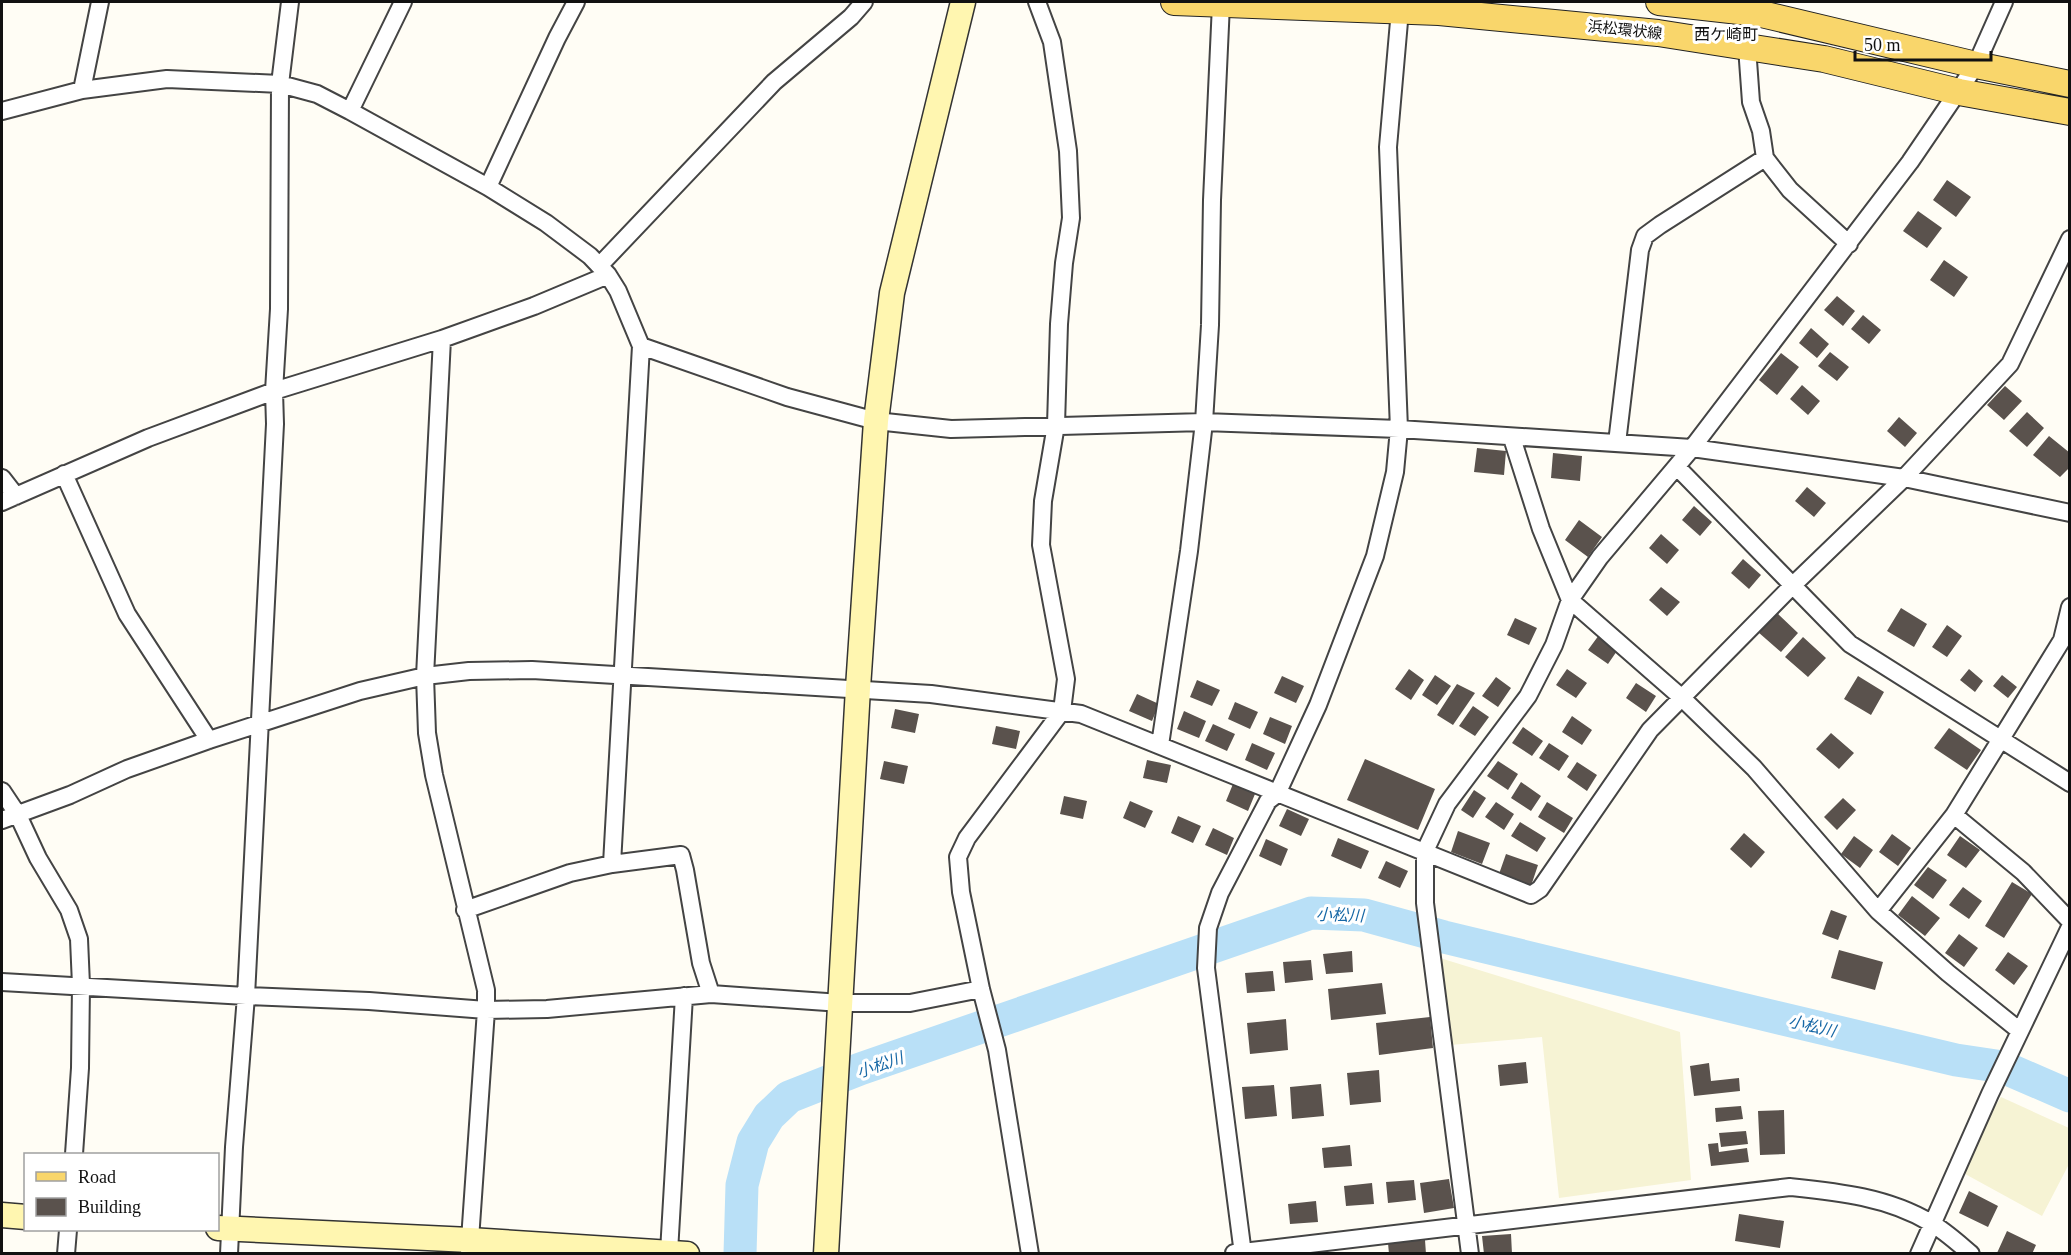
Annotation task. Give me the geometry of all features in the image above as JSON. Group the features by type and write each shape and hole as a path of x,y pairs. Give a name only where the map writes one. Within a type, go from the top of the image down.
{"main road":[{"name":"浜松環状線","path":"1174,2 1400,10 1658,33 1824,59 1959,92 2070,112"},
{"path":"1659,2 1757,14 1976,65 2070,84"}],"street":[{"path":"82,90 100,2"},
{"path":"229,1254 224,1229 234,1147 246,996 275,424 274,391 279,309 280,84 290,2"},
{"path":"350,111 403,2"},
{"path":"488,187 576,2"},
{"path":"2,478 9,499 148,438 274,391 442,339 534,306 604,270 774,82 851,17 864,2"},
{"path":"826,1254 858,688 876,421 892,293 963,2"},
{"path":"1030,1254 995,1041 983,997 961,892 958,857 967,838 1062,711 1066,679 1041,545 1043,501 1056,425 1059,324 1064,263 1071,218 1068,151 1052,42 1037,2"},
{"path":"1470,1254 1425,903 1425,851 1448,804 1528,696 1551,653 1570,600 1600,557 1677,467 1849,244 1959,92 1976,65 2004,2"},
{"path":"1160,745 1187,561 1204,422 1210,326 1212,200 1221,4"},
{"path":"1400,10 1388,147 1399,429 1395,472 1375,556 1317,705 1277,794 1268,801 1220,893 1208,928 1206,968 1239,1253 1790,1187 1848,1192 1901,1208 1932,1223 1971,1254"},
{"path":"1747,47 1751,102 1761,131 1765,158 1790,190 1849,244"},
{"path":"2,111 82,90 167,79 280,84 317,94 488,187 546,223 604,270 618,291 641,346 612,864"},
{"path":"2,96 23,105"},
{"path":"1617,443 1640,250 1645,236 1765,158"},
{"path":"10,817 70,795 127,769 360,691 425,676 469,671 532,670 858,688 931,694 1081,714 1277,794 1425,851 1531,896 1540,889 1650,730 1681,696 1904,478 2010,364 2070,239"},
{"path":"442,339 425,676 427,733 434,775 486,990 470,1247"},
{"path":"641,346 787,397 876,421 951,429 1204,422 1399,429 1692,448 1904,478 2070,513"},
{"path":"1512,438 1540,529 1570,600 1681,696 1754,768 1878,911 1948,973 2020,1031"},
{"path":"1677,467 1850,644 2070,783"},
{"path":"64,474 127,614 209,740"},
{"path":"1878,911 1954,815 2062,640 2070,607"},
{"path":"2,791 10,817 69,910 79,939 80,1068 74,1153"},
{"path":"1954,815 2023,872 2070,921"},
{"path":"465,909 570,873 612,864 681,855 701,963 711,993"},
{"path":"1919,1254 1990,1094 2069,928"},
{"path":"2,982 369,1001 486,1010 547,1009 711,993 841,1004 910,1003 983,997"},
{"path":"224,1229 470,1247 678,1253 684,996"},
{"path":"2,1215 24,1217"},
{"path":"66,1254 68,1231"}],"shaded area":[{"path":"1440,958 1680,1032 1691,1180 1559,1198 1542,1037 1450,1045"},
{"path":"2001,1097 2069,1128 2069,1167 2042,1216 1956,1169"}],"building":[{"path":"1947,180 1971,197 1956,217 1933,200"},
{"path":"1918,211 1942,228 1927,248 1903,231"},
{"path":"1944,260 1968,277 1954,297 1930,280"},
{"path":"1837,296 1855,311 1843,326 1824,310"},
{"path":"1863,315 1881,330 1869,344 1851,329"},
{"path":"1811,328 1829,344 1817,358 1799,343"},
{"path":"1830,352 1849,367 1837,381 1818,366"},
{"path":"1781,353 1799,367 1777,395 1759,380"},
{"path":"1802,385 1820,401 1808,415 1790,399"},
{"path":"2005,386 2022,401 2004,420 1987,405"},
{"path":"2027,412 2044,428 2027,447 2009,431"},
{"path":"1899,417 1917,433 1905,447 1887,431"},
{"path":"2049,436 2070,453 2070,467 2060,477 2033,455"},
{"path":"1477,448 1506,451 1504,475 1474,472"},
{"path":"1553,453 1582,456 1580,481 1551,478"},
{"path":"1807,487 1826,503 1814,517 1795,501"},
{"path":"1694,506 1712,522 1700,536 1682,520"},
{"path":"1579,520 1602,537 1588,557 1565,540"},
{"path":"1661,534 1679,550 1667,564 1649,548"},
{"path":"1743,559 1761,575 1749,589 1731,573"},
{"path":"1661,587 1680,602 1667,616 1649,600"},
{"path":"1901,608 1927,624 1914,647 1887,631"},
{"path":"1776,612 1798,633 1781,652 1758,632"},
{"path":"1515,618 1537,628 1529,645 1507,635"},
{"path":"1947,625 1962,636 1947,657 1932,647"},
{"path":"1599,635 1619,648 1608,664 1588,650"},
{"path":"1803,637 1826,658 1808,677 1785,657"},
{"path":"1409,669 1424,680 1411,700 1395,689"},
{"path":"1567,669 1587,683 1576,698 1556,685"},
{"path":"1969,669 1983,681 1975,692 1960,680"},
{"path":"1435,675 1451,686 1437,705 1422,695"},
{"path":"2002,675 2017,687 2008,698 1993,686"},
{"path":"1282,676 1304,686 1296,703 1274,693"},
{"path":"1858,676 1884,692 1871,715 1844,699"},
{"path":"1496,677 1511,688 1498,707 1482,696"},
{"path":"1197,680 1220,690 1212,706 1190,697"},
{"path":"1636,683 1656,696 1646,712 1626,698"},
{"path":"1457,684 1475,693 1453,725 1437,715"},
{"path":"1137,694 1159,704 1152,721 1129,711"},
{"path":"1235,702 1258,712 1250,729 1228,719"},
{"path":"1473,706 1489,717 1475,736 1459,726"},
{"path":"895,709 919,714 915,733 891,728"},
{"path":"1184,711 1206,721 1199,738 1177,729"},
{"path":"1572,716 1592,730 1582,745 1562,732"},
{"path":"1270,717 1292,726 1285,744 1263,734"},
{"path":"1213,724 1235,734 1227,751 1205,741"},
{"path":"996,726 1020,731 1016,749 992,744"},
{"path":"1523,727 1543,741 1532,756 1512,743"},
{"path":"1949,728 1981,750 1967,770 1934,748"},
{"path":"1831,733 1854,753 1839,769 1816,749"},
{"path":"1252,743 1275,753 1267,770 1245,760"},
{"path":"1549,743 1569,756 1559,771 1539,758"},
{"path":"1365,759 1435,789 1418,830 1347,800"},
{"path":"1147,760 1171,765 1167,783 1143,778"},
{"path":"884,761 908,766 904,784 880,779"},
{"path":"1498,761 1518,774 1508,790 1487,776"},
{"path":"1577,762 1597,775 1587,791 1567,777"},
{"path":"1521,782 1541,796 1531,811 1511,798"},
{"path":"1233,784 1255,794 1248,811 1226,801"},
{"path":"1474,790 1486,798 1473,818 1461,810"},
{"path":"1064,796 1087,801 1083,819 1060,814"},
{"path":"1843,798 1856,810 1837,830 1824,817"},
{"path":"1130,801 1153,811 1145,828 1123,818"},
{"path":"1496,802 1514,814 1504,830 1485,817"},
{"path":"1547,802 1573,818 1564,833 1538,817"},
{"path":"1287,809 1309,819 1301,836 1279,826"},
{"path":"1178,816 1201,826 1193,843 1171,833"},
{"path":"1520,822 1546,838 1537,852 1511,836"},
{"path":"1213,828 1234,838 1227,855 1205,845"},
{"path":"1458,831 1490,843 1482,864 1451,852"},
{"path":"1744,833 1765,852 1751,868 1730,849"},
{"path":"1892,834 1911,848 1898,866 1879,852"},
{"path":"1854,836 1873,850 1860,868 1841,854"},
{"path":"1960,836 1980,850 1966,868 1947,855"},
{"path":"1338,838 1369,851 1361,869 1331,856"},
{"path":"1266,839 1288,849 1281,866 1259,856"},
{"path":"1506,854 1538,865 1531,886 1499,874"},
{"path":"1386,861 1408,871 1400,888 1378,878"},
{"path":"1928,867 1947,880 1933,899 1914,885"},
{"path":"2012,882 2032,894 2004,938 1985,926"},
{"path":"1963,887 1982,901 1969,919 1949,905"},
{"path":"1912,896 1940,918 1925,936 1898,915"},
{"path":"1831,910 1847,916 1838,940 1822,934"},
{"path":"1959,934 1978,948 1964,967 1945,953"},
{"path":"1839,950 1883,962 1875,990 1831,978"},
{"path":"1352,951 1353,972 1326,974 1323,954"},
{"path":"2008,952 2028,966 2014,985 1995,970"},
{"path":"1311,960 1313,980 1285,983 1283,962"},
{"path":"1273,971 1275,991 1247,993 1245,973"},
{"path":"1382,983 1386,1014 1331,1020 1328,989"},
{"path":"1430,1017 1433,1048 1379,1055 1376,1023"},
{"path":"1286,1019 1288,1050 1250,1054 1247,1023"},
{"path":"1526,1062 1528,1083 1500,1086 1498,1065"},
{"path":"1709,1063 1711,1081 1739,1078 1740,1091 1694,1096 1690,1066"},
{"path":"1379,1070 1381,1102 1350,1105 1347,1073"},
{"path":"1321,1084 1324,1116 1292,1119 1290,1087"},
{"path":"1274,1085 1277,1116 1245,1119 1242,1087"},
{"path":"1741,1106 1743,1119 1716,1122 1715,1108"},
{"path":"1784,1110 1785,1154 1760,1155 1758,1111"},
{"path":"1746,1131 1748,1144 1721,1147 1719,1133"},
{"path":"1718,1143 1719,1152 1747,1148 1749,1162 1711,1166 1708,1144"},
{"path":"1350,1145 1352,1166 1324,1168 1322,1148"},
{"path":"1449,1179 1454,1208 1424,1213 1420,1183"},
{"path":"1414,1180 1416,1200 1388,1203 1386,1182"},
{"path":"1372,1183 1374,1204 1346,1206 1344,1186"},
{"path":"1969,1191 1998,1206 1988,1227 1959,1213"},
{"path":"1316,1201 1318,1222 1290,1224 1288,1204"},
{"path":"1739,1214 1784,1221 1780,1248 1735,1241"},
{"path":"2007,1231 2036,1245 2032,1254 1997,1253"},
{"path":"1511,1234 1512,1254 1484,1254 1482,1236"},
{"path":"1425,1240 1426,1254 1389,1254 1388,1243"}],"waterway":[{"name":"小松川","path":"740,1254 742,1185 753,1142 769,1116 789,1097 860,1069 1311,913 1364,915 1444,937 1754,1012 1956,1060 2003,1067 2070,1096"}],"district":[{"name":"西ケ崎町","path":"1726,34"}]}
